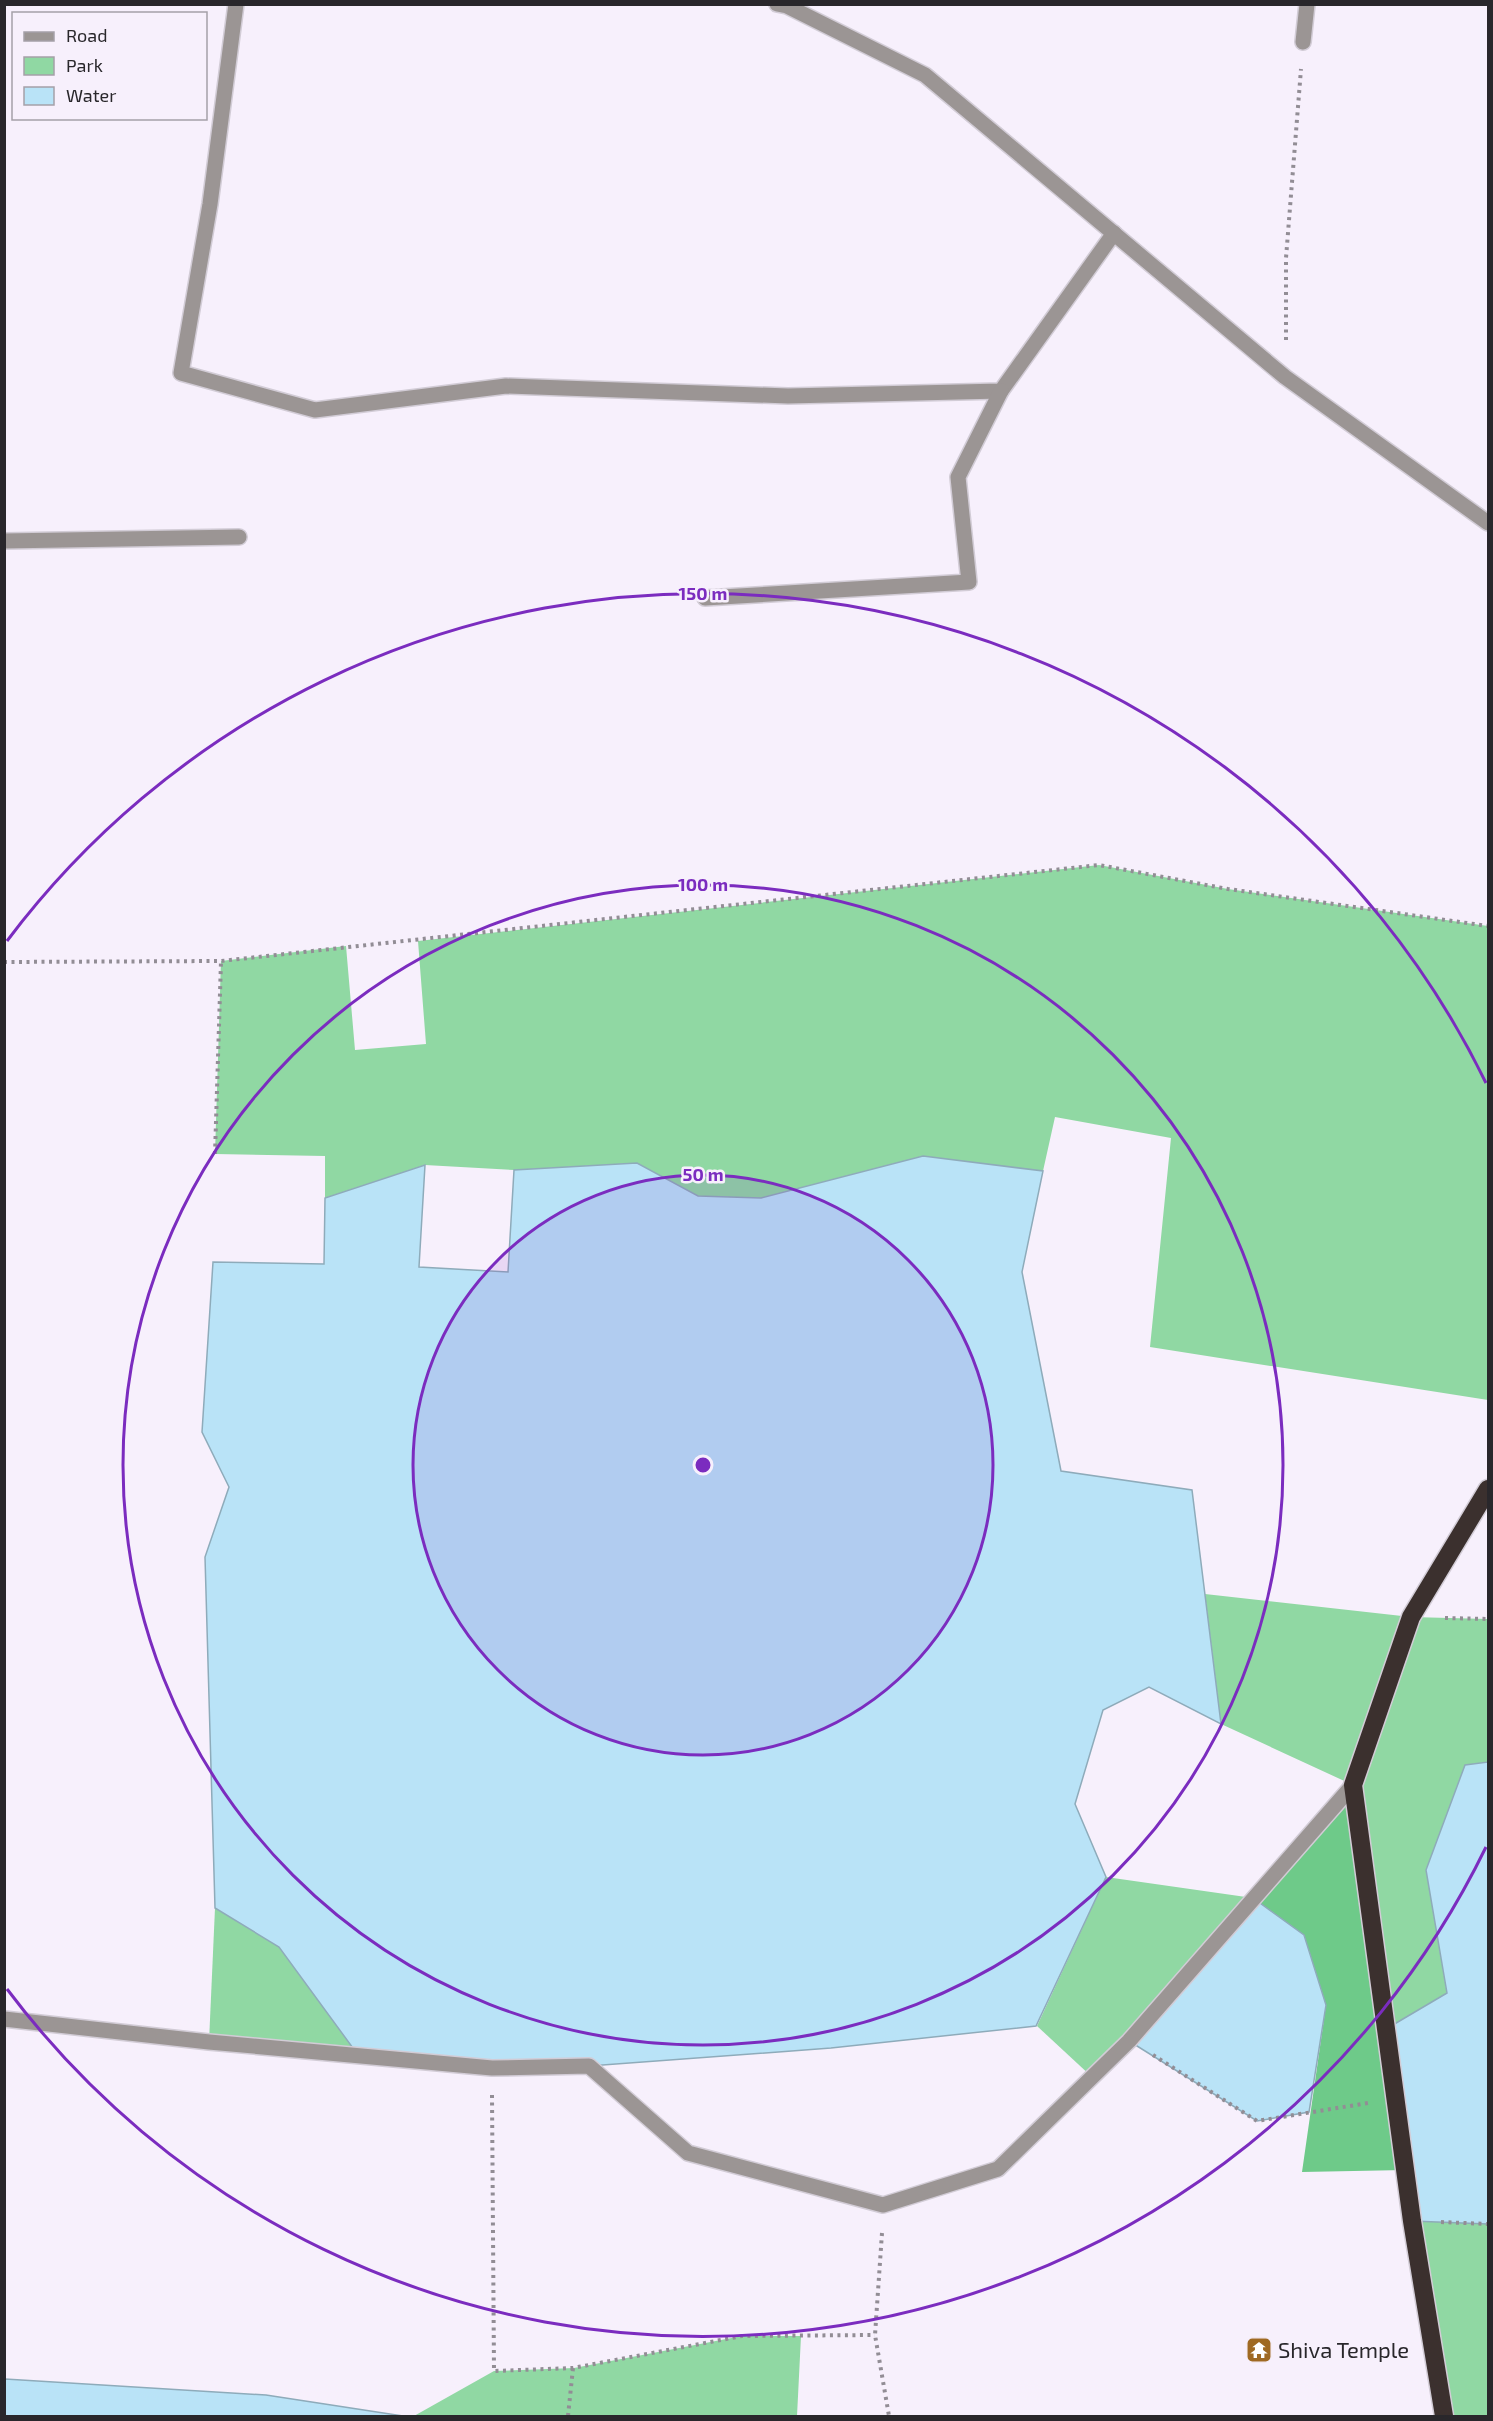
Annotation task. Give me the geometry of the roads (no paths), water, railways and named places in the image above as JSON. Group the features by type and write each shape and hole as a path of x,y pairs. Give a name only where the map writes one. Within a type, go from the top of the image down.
{"highway":[{"path":"1444,2416 1412,2221 1353,1785 1411,1617 1488,1488"}],"street":[{"path":"236,4 210,204 181,373 315,410 506,386 789,396 1001,391"},
{"path":"777,4 787,6 924,75 1285,377 1488,523"},
{"path":"1303,42 1307,4"},
{"path":"705,598 969,582 958,477 1001,391 1114,233"},
{"path":"4,542 239,537"},
{"path":"4,2019 209,2042 492,2068 589,2066 688,2153 883,2205 998,2169 1129,2041 1353,1785"}],"water":[{"path":"923,1156 1043,1171 1022,1272 1061,1471 1192,1490 1221,1724 1149,1687 1103,1710 1075,1804 1106,1877 1036,2026 831,2048 589,2066 358,2055 279,1947 215,1908 205,1557 229,1487 202,1432 213,1262 324,1264 325,1198 425,1165 419,1267 508,1272 514,1170 637,1163 698,1196 761,1198"},
{"path":"1488,1762 1488,2224 1412,2221 1386,2029 1447,1993 1426,1870 1465,1765"},
{"path":"1253,1898 1304,1935 1326,2005 1309,2112 1257,2121 1129,2041"},
{"path":"5,2379 266,2395 403,2416 5,2416"}],"place":[{"name":"Shiva Temple","path":"1259,2350"}]}
